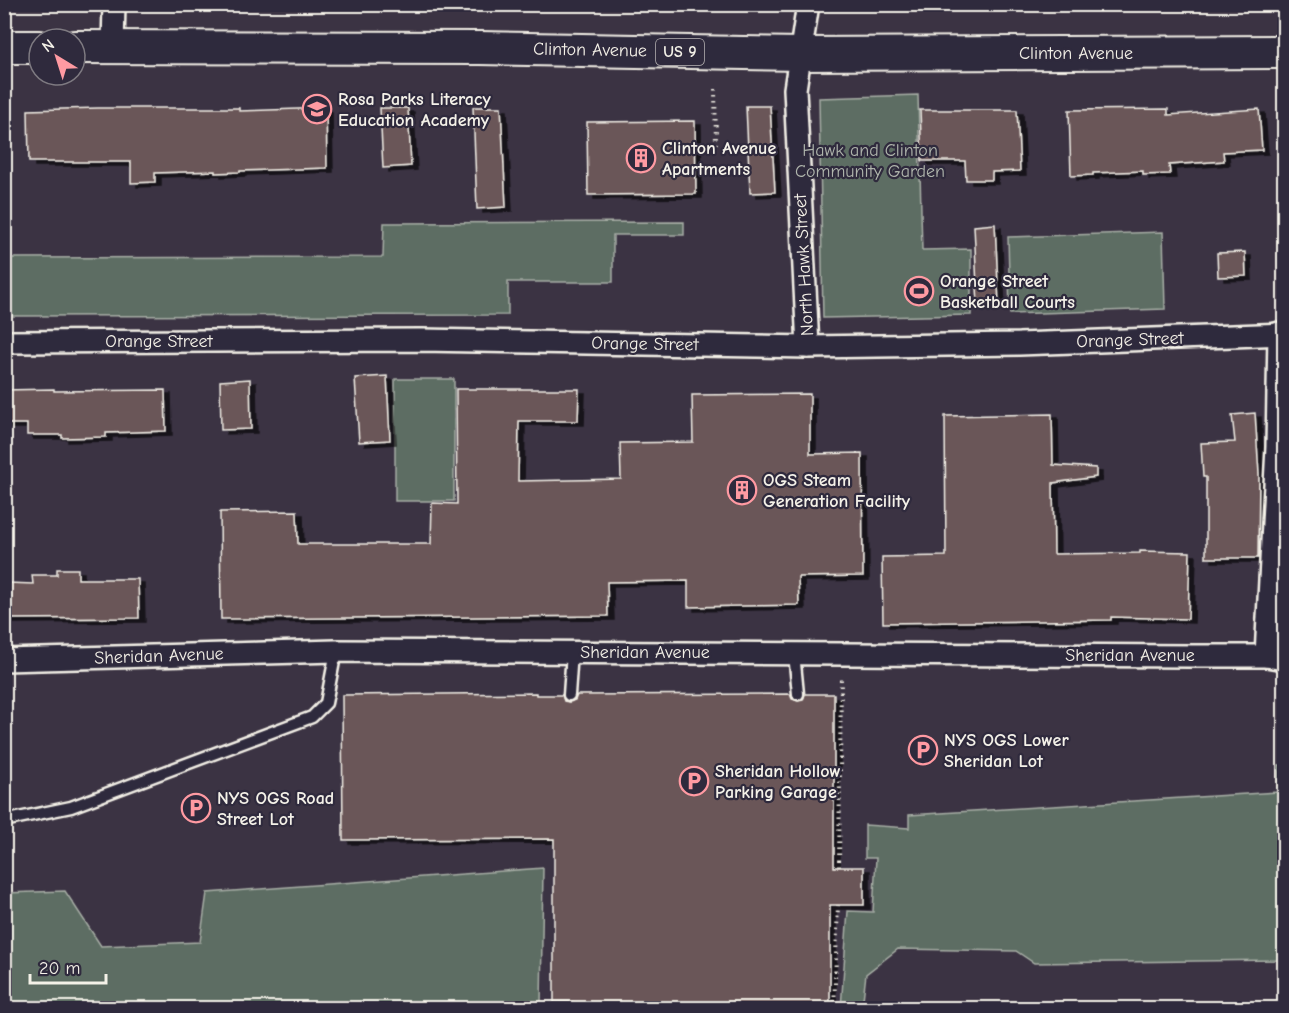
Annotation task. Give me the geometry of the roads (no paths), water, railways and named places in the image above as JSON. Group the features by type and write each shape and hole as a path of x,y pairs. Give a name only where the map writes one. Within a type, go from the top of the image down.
{"main road":[{"path":"4,47 27,47"},
{"name":"Clinton Avenue","path":"87,47 480,48 801,54 1284,52"}],"street":[{"path":"113,47 114,4"},
{"name":"North Hawk Street","path":"807,347 795,89 808,4"},
{"path":"1275,657 1282,334"},
{"name":"Orange Street","path":"4,342 422,340 807,347 1019,344 1282,334"},
{"name":"Sheridan Avenue","path":"4,660 336,651 1275,657"}],"lane":[{"path":"4,821 71,807 312,717 326,703 336,651"},
{"path":"569,695 572,652"},
{"path":"794,653 798,694"}],"place":[{"name":"Rosa Parks Literacy Education Academy","path":"317,109"},
{"name":"Clinton Avenue Apartments","path":"641,158"},
{"name":"Orange Street Basketball Courts","path":"919,291"},
{"name":"OGS Steam Generation Facility","path":"742,490"},
{"name":"NYS OGS Lower Sheridan Lot","path":"923,750"},
{"name":"Sheridan Hollow Parking Garage","path":"694,781"},
{"name":"NYS OGS Road Street Lot","path":"196,808"}],"park label":[{"name":"Hawk and Clinton Community Garden","path":"870,160"}]}
